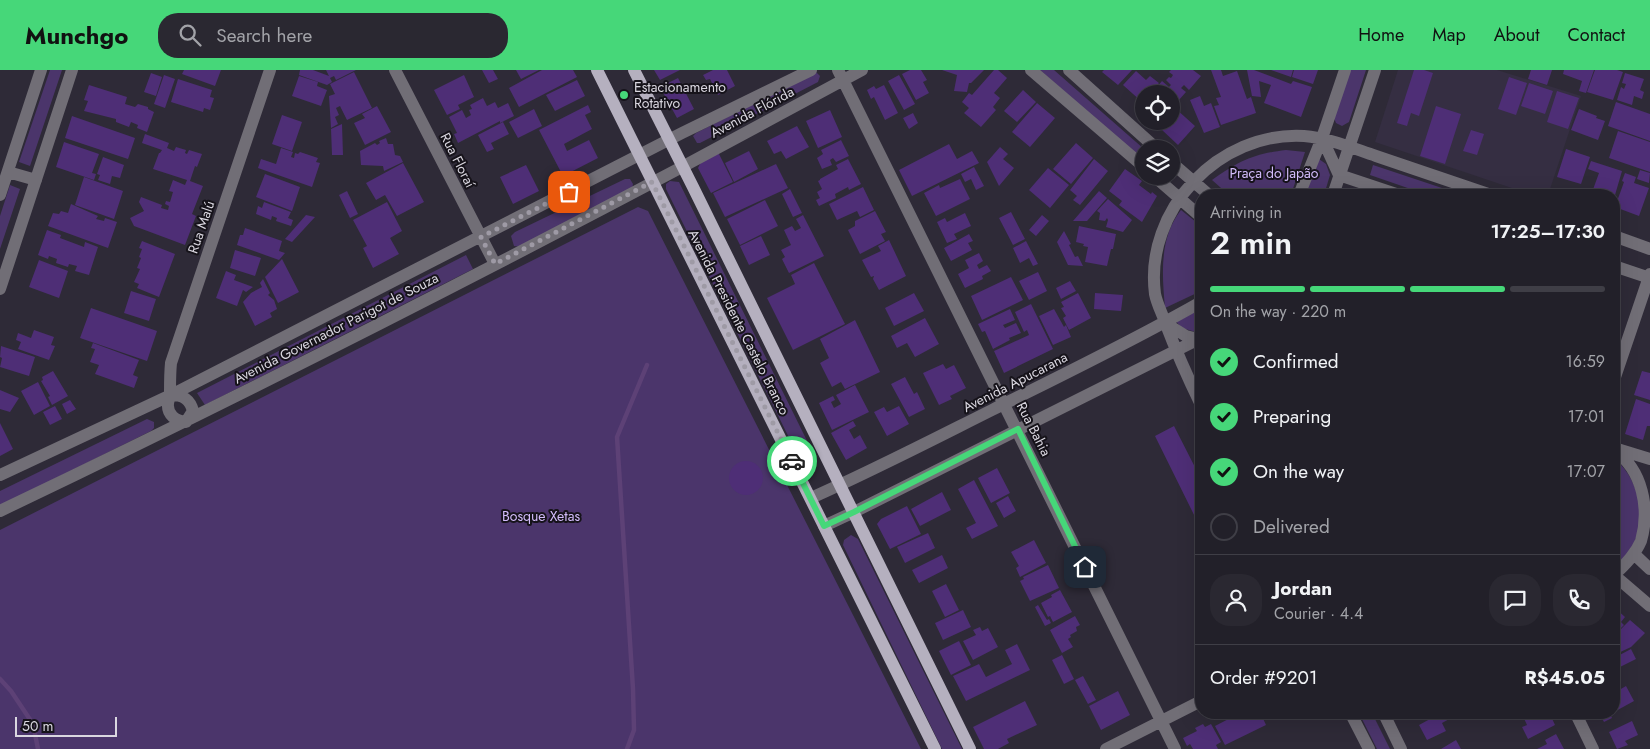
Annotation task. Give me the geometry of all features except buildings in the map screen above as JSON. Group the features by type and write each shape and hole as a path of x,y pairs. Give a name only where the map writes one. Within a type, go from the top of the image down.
{"main road":[{"name":"Avenida Presidente Castelo Branco","path":"597,70 935,749"},
{"name":"Avenida Presidente Castelo Branco","path":"634,70 970,749"}],"street":[{"path":"0,195 41,70"},
{"path":"0,289 72,70"},
{"name":"Rua Malú","path":"171,395 169,379 171,363 270,70"},
{"name":"Rua Floraí","path":"395,70 495,264"},
{"name":"Avenida Flórida","path":"669,140 811,70"},
{"name":"Avenida Flórida","path":"683,166 840,75 862,70"},
{"path":"1031,70 1135,159"},
{"path":"1069,70 1147,140"},
{"path":"1301,189 1322,138 1345,70"},
{"path":"1335,189 1375,70"},
{"name":"Rua Bahia","path":"840,75 1018,429 1175,749"},
{"path":"1195,393 1175,351 1156,295 1155,271 1157,249 1163,228 1179,198 1192,181 1217,161 1251,144 1264,140 1288,136 1322,138 1473,189"},
{"path":"1322,138 1339,175 1381,189"},
{"name":"Avenida Governador Parigot de Souza","path":"0,475 171,395 669,140"},
{"name":"Avenida Governador Parigot de Souza","path":"0,511 186,422 683,166"},
{"path":"1180,170 1202,189"},
{"path":"8,172 36,180"},
{"path":"1164,185 1195,212"},
{"path":"1620,238 1650,249"},
{"path":"1620,268 1650,276 1620,363"},
{"name":"Avenida Apucarana","path":"811,498 841,486 1165,323 1195,306"},
{"path":"1165,323 1195,339"},
{"path":"824,526 1175,351 1195,343"},
{"path":"171,395 186,398 191,404 193,411 186,422 180,422 170,414 168,401 171,395"},
{"path":"1620,451 1650,459"},
{"path":"1620,455 1646,483 1646,515 1640,542 1634,554 1620,569"},
{"path":"1634,554 1650,569"},
{"path":"1620,580 1650,606"},
{"path":"1106,749 1195,704"},
{"path":"1354,719 1369,749"},
{"path":"1386,719 1401,749"},
{"path":"1578,719 1593,749"}],"shaded area":[{"path":"1398,70 1497,70 1581,96 1550,189 1515,189 1375,142"}],"green space":[{"path":"50,70 62,70 30,166 19,162"},
{"path":"1040,70 1054,70 1135,141 1135,154"},
{"path":"1350,70 1366,70 1349,122 1342,126 1336,123 1334,118"},
{"path":"816,72 820,76 818,82 700,143 697,143 693,136 696,133"},
{"name":"Praça do Japão","path":"1286,150 1305,152 1293,189 1222,189 1212,180 1247,159"},
{"path":"1316,157 1326,164 1330,175 1326,189 1306,189"},
{"path":"1373,165 1445,189 1411,189 1370,175"},
{"path":"625,179 630,179 633,184 632,189 522,247 514,246 511,236 515,232"},
{"path":"670,181 679,182 816,459 812,466 806,468 803,466 666,189 666,184"},
{"path":"10,185 20,189 0,249 0,216"},
{"name":"Bosque Xetas","path":"638,207 648,211 921,749 0,749 0,530"},
{"path":"1181,210 1195,221 1195,294 1165,308 1163,269 1165,244 1174,221"},
{"path":"466,255 473,269 205,405 197,393"},
{"path":"1195,305 1195,332 1182,328 1171,316"},
{"path":"147,419 154,422 154,428 151,431 0,506 0,491"},
{"path":"1620,464 1635,487 1640,511 1637,535 1632,547 1620,562"},
{"path":"851,535 858,539 962,749 942,749 843,545 844,540"},
{"path":"1362,719 1375,719 1390,749 1377,749"}],"waterway":[{"path":"627,749 634,730 633,689 617,437 647,365"},
{"path":"0,679 11,691 33,724 38,749"}],"way so far":[{"path":"569,192 481,237 495,264 652,182 792,461"}],"place":[{"name":"Estacionamento Rotativo","path":"624,95"}],"route":[{"path":"792,461 824,526 1018,429 1085,567"}]}
